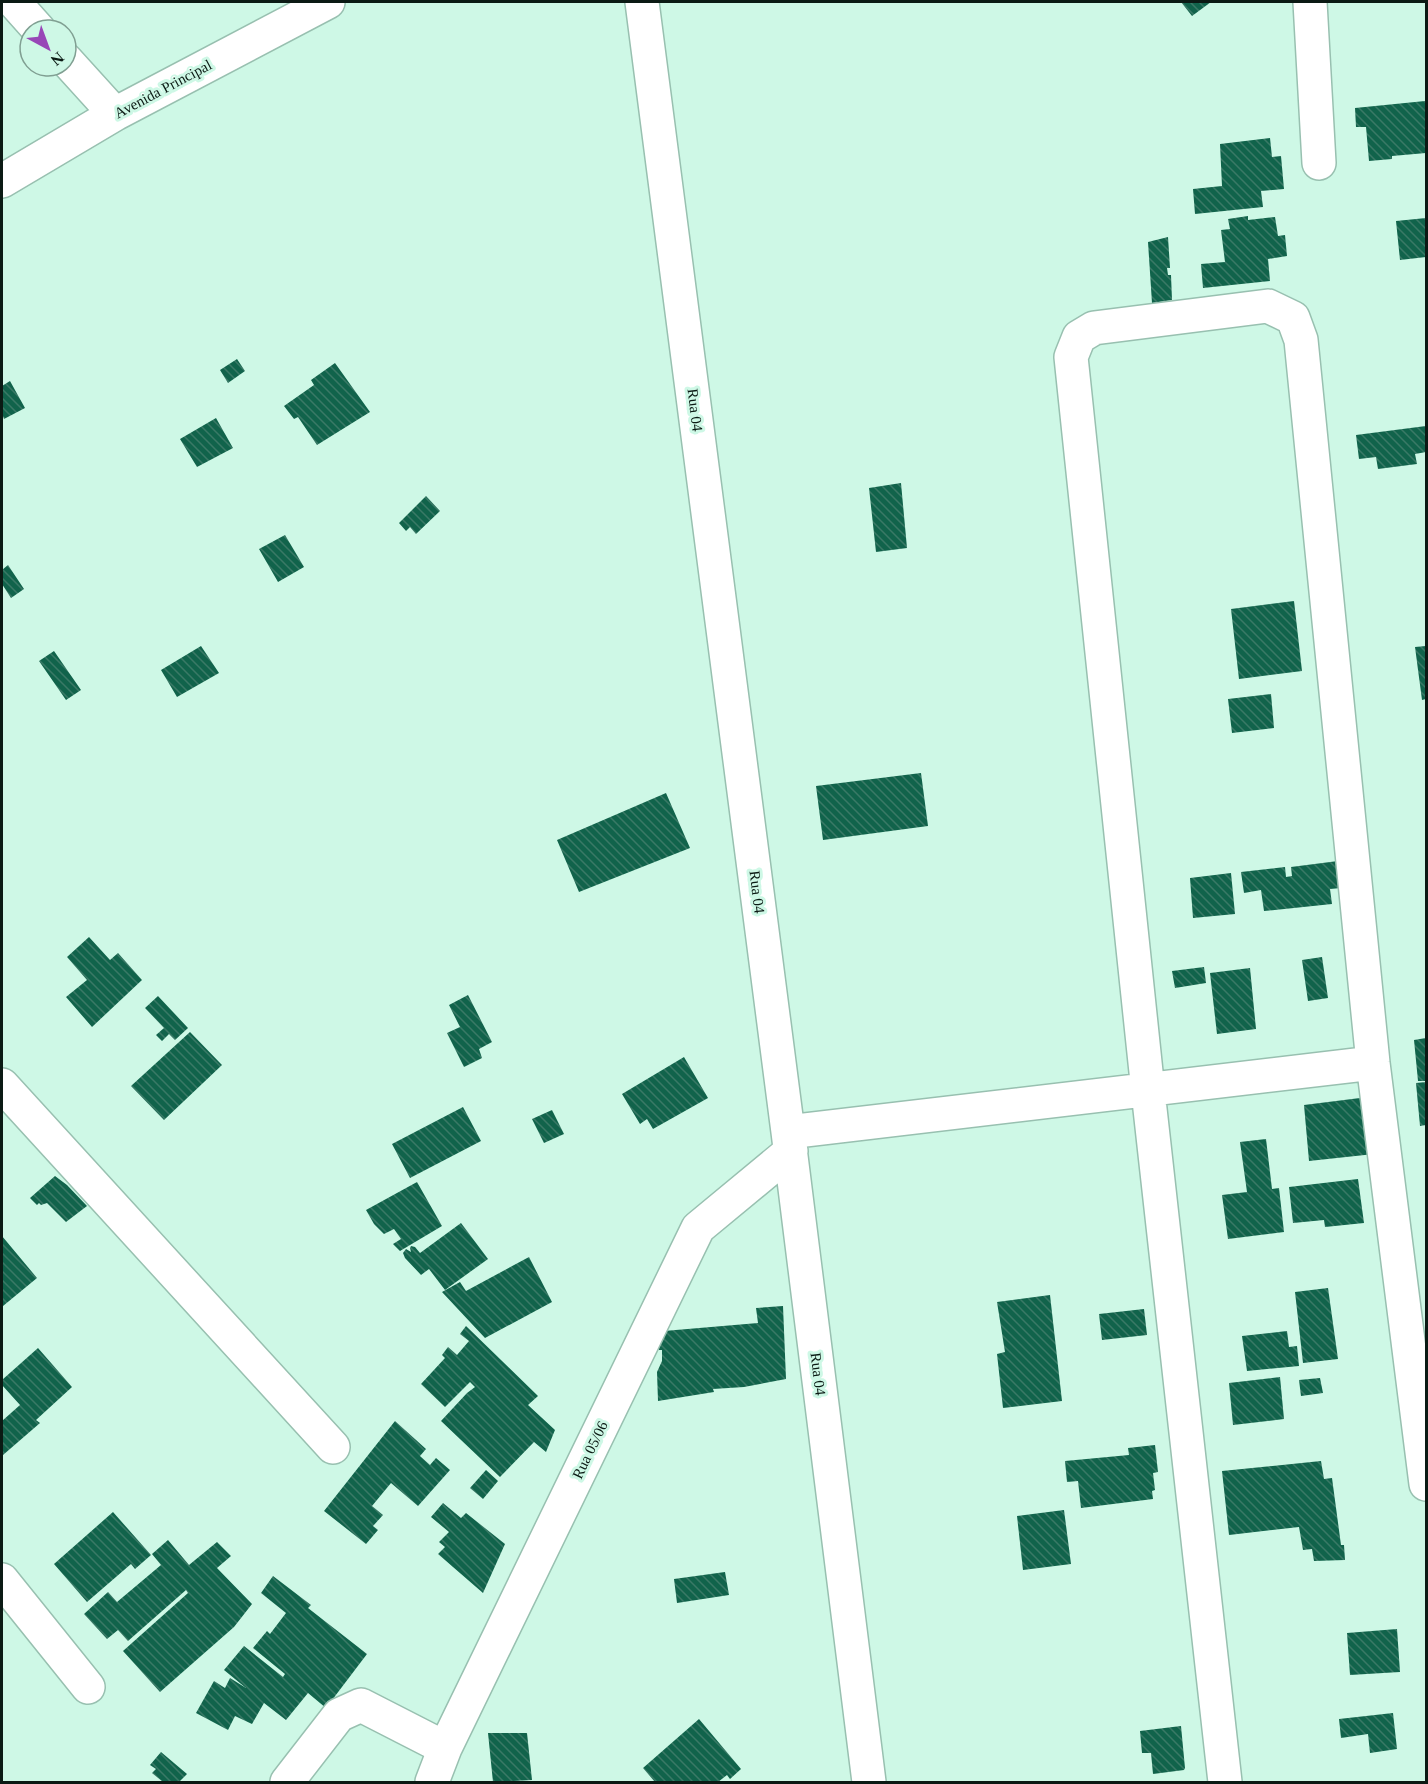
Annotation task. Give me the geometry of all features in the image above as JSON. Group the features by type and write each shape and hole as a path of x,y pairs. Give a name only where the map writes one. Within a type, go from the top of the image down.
{"street":[{"path":"14,2 28,18"},
{"name":"Avenida Principal","path":"2,181 115,114 328,2"},
{"name":"Rua 04","path":"642,2 869,1782"},
{"path":"1310,2 1319,163"},
{"path":"78,73 115,114"},
{"path":"1226,1782 1148,1091 1071,357 1079,337 1094,328 1268,306 1293,318 1301,340 1373,1063 1426,1484"},
{"path":"789,1141 1148,1091 1373,1063"},
{"path":"2,1085 333,1447"},
{"name":"Rua 05/06","path":"432,1782 445,1748 698,1228 789,1141"},
{"path":"2,1580 88,1687"},
{"path":"287,1782 339,1715 361,1705 445,1748"}],"building":[{"path":"1181,2 1211,2 1192,16"},
{"path":"1425,101 1426,153 1369,161 1366,127 1356,127 1355,108"},
{"path":"1270,138 1272,157 1281,156 1284,189 1261,191 1263,207 1195,214 1193,189 1222,186 1220,144"},
{"path":"1248,216 1248,220 1275,217 1278,236 1285,235 1287,256 1268,259 1270,281 1203,288 1201,264 1225,262 1221,230 1230,229 1228,219"},
{"path":"1426,218 1426,257 1400,260 1396,221"},
{"path":"1168,237 1170,268 1167,268 1168,275 1171,275 1172,300 1152,303 1148,242"},
{"path":"237,359 245,371 228,383 220,370"},
{"path":"335,363 370,412 317,445 298,417 294,419 284,406 314,385 311,380"},
{"path":"10,381 25,408 4,419 2,386"},
{"path":"216,418 233,448 197,467 180,439"},
{"path":"1426,426 1426,452 1415,454 1417,464 1378,469 1376,457 1359,459 1356,435"},
{"path":"901,483 907,548 876,552 869,488"},
{"path":"426,496 440,511 416,534 410,527 406,531 399,523"},
{"path":"285,535 304,567 278,582 259,549"},
{"path":"8,565 24,589 11,598 2,584 2,570"},
{"path":"1294,601 1302,671 1239,679 1231,609"},
{"path":"201,646 219,673 177,697 161,670"},
{"path":"1426,646 1426,699 1422,700 1415,647"},
{"path":"54,651 81,690 66,700 39,661"},
{"path":"1271,694 1274,728 1232,733 1228,699"},
{"path":"921,773 928,826 823,840 816,786"},
{"path":"666,793 690,848 579,892 557,840"},
{"path":"1338,861 1341,888 1330,889 1332,904 1264,911 1261,890 1244,893 1241,872 1285,867 1286,877 1292,876 1291,867"},
{"path":"1231,873 1235,914 1193,918 1190,878"},
{"path":"89,937 110,960 118,953 142,980 92,1027 66,997 87,980 67,957"},
{"path":"1322,957 1328,998 1308,1001 1302,960"},
{"path":"1204,967 1206,983 1175,988 1172,971"},
{"path":"1250,968 1256,1029 1217,1034 1210,973"},
{"path":"468,995 492,1042 479,1049 482,1058 464,1067 447,1033 460,1027 449,1005"},
{"path":"158,996 188,1028 175,1040 169,1034 162,1041 156,1035 164,1028 145,1008"},
{"path":"190,1032 222,1065 164,1120 131,1086"},
{"path":"1426,1038 1426,1081 1418,1081 1414,1040"},
{"path":"684,1057 708,1098 653,1129 647,1119 640,1124 622,1094"},
{"path":"1426,1082 1426,1125 1420,1126 1416,1083"},
{"path":"1360,1098 1364,1127 1370,1126 1374,1154 1309,1161 1304,1105"},
{"path":"463,1107 481,1141 410,1178 392,1144"},
{"path":"552,1110 564,1134 544,1143 532,1119"},
{"path":"1266,1139 1272,1189 1279,1188 1284,1232 1228,1239 1222,1195 1247,1192 1240,1142"},
{"path":"55,1176 87,1206 66,1222 47,1203 37,1205 30,1198"},
{"path":"1358,1179 1364,1223 1325,1227 1324,1220 1293,1223 1289,1187"},
{"path":"417,1182 442,1226 400,1251 393,1244 401,1239 394,1229 384,1234 374,1224 366,1210"},
{"path":"461,1223 488,1259 445,1290 429,1269 421,1275 403,1253 406,1249 411,1252 411,1246 420,1253"},
{"path":"2,1236 37,1278 3,1306 2,1304"},
{"path":"529,1257 552,1302 485,1338 442,1292 460,1282 466,1291"},
{"path":"1328,1288 1338,1359 1303,1363 1295,1292"},
{"path":"1050,1295 1062,1401 1003,1408 997,1354 1005,1352 997,1302"},
{"path":"783,1306 786,1379 744,1387 713,1389 714,1392 658,1401 657,1372 662,1361 662,1350 659,1350 659,1345 664,1331 758,1323 756,1308"},
{"path":"1144,1309 1147,1335 1102,1340 1099,1314"},
{"path":"466,1326 538,1396 528,1405 555,1430 546,1452 534,1442 500,1477 441,1421 475,1387 470,1382 445,1407 421,1384 445,1358 442,1355 448,1347 457,1355 469,1341 460,1334"},
{"path":"1287,1331 1289,1347 1297,1346 1299,1366 1247,1371 1242,1336"},
{"path":"38,1348 72,1387 36,1420 40,1423 3,1455 2,1421 20,1405 2,1385 2,1380"},
{"path":"1280,1377 1284,1419 1233,1425 1229,1383"},
{"path":"1320,1378 1323,1393 1301,1396 1299,1380"},
{"path":"395,1421 426,1449 420,1456 430,1465 436,1458 450,1470 418,1506 391,1483 372,1506 383,1515 373,1526 378,1530 366,1544 324,1511"},
{"path":"1155,1445 1158,1472 1153,1473 1155,1490 1152,1491 1153,1499 1081,1508 1078,1481 1067,1482 1065,1461 1129,1455 1128,1448"},
{"path":"1321,1461 1324,1479 1332,1478 1345,1560 1314,1561 1312,1549 1303,1550 1299,1527 1229,1535 1222,1471"},
{"path":"486,1470 498,1481 483,1499 470,1488"},
{"path":"443,1503 461,1518 466,1513 505,1544 483,1593 438,1554 445,1547 439,1542 449,1532 431,1517"},
{"path":"1064,1510 1071,1564 1023,1570 1017,1516"},
{"path":"113,1512 151,1555 135,1569 131,1564 87,1602 54,1564"},
{"path":"168,1540 189,1565 217,1542 231,1556 217,1568 252,1604 234,1627 160,1692 123,1651 188,1593 186,1590 128,1641 118,1630 107,1639 84,1614 108,1592 117,1602 161,1565 152,1554"},
{"path":"725,1572 729,1595 677,1603 674,1579"},
{"path":"273,1576 311,1605 308,1608 367,1654 326,1708 308,1693 286,1720 264,1703 252,1724 235,1716 228,1730 196,1713 214,1681 225,1688 230,1678 246,1688 224,1670 244,1646 283,1677 285,1674 253,1648 267,1631 270,1634 286,1613 261,1593"},
{"path":"1397,1629 1400,1672 1350,1675 1347,1633"},
{"path":"1393,1713 1397,1749 1370,1753 1368,1734 1341,1738 1339,1719"},
{"path":"699,1719 741,1769 730,1779 727,1775 718,1782 655,1782 643,1768"},
{"path":"1181,1726 1184,1770 1153,1774 1151,1753 1142,1753 1140,1731"},
{"path":"488,1733 527,1733 532,1780 493,1782"},
{"path":"161,1752 187,1774 179,1782 163,1782 152,1773 156,1769 150,1765"}]}
